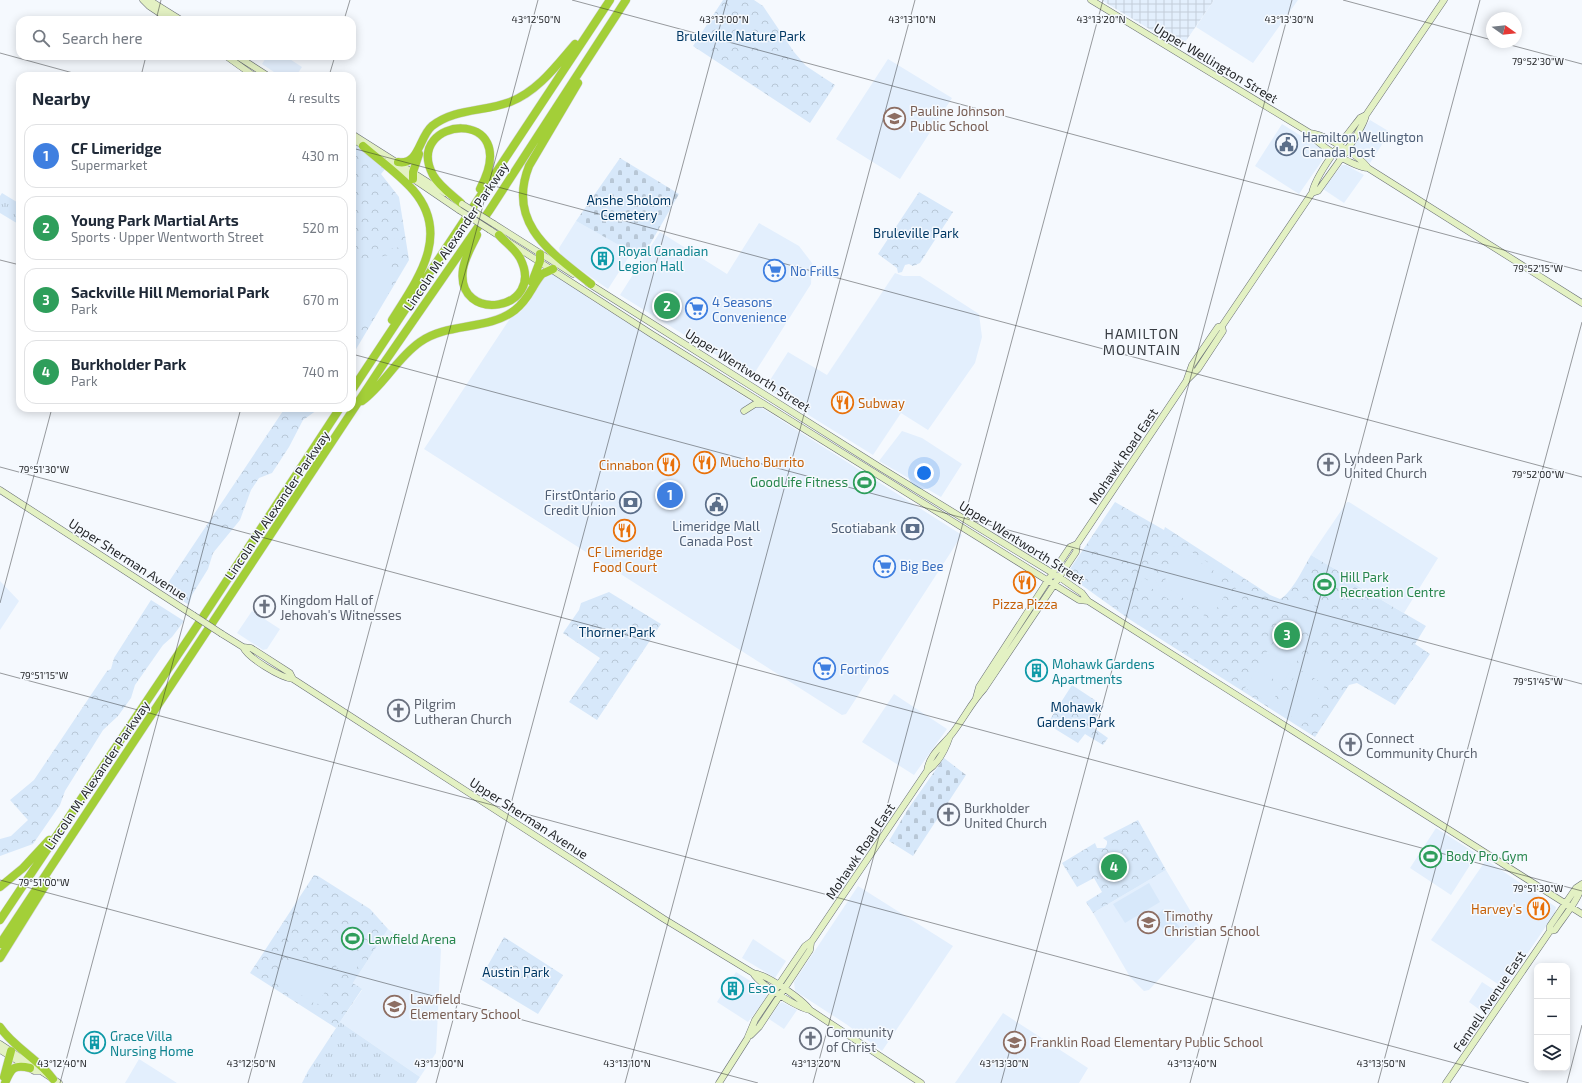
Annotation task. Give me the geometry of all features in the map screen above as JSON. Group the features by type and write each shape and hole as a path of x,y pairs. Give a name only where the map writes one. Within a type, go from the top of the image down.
{"highway":[{"name":"Lincoln M. Alexander Parkway","path":"356,384 460,229 610,0"},
{"name":"Lincoln M. Alexander Parkway","path":"356,408 489,211 626,0"},
{"path":"591,284 539,240 526,217 523,190 526,173 533,159 613,26 618,13"},
{"path":"398,162 406,163 412,160 428,131 444,119 462,112 510,102 526,94 544,80 579,40 589,32"},
{"path":"414,176 424,143 444,119"},
{"path":"460,229 487,174 490,156 487,144 481,136 472,130 460,127 446,131 438,137 431,147 429,158 431,170 436,180 461,206"},
{"path":"356,377 423,268 429,252 430,236 427,214 417,194 363,146"},
{"path":"489,211 464,263 462,276 470,296 486,305 499,306 511,301 517,295 523,284 523,268 519,258 499,236"},
{"path":"519,306 530,289 540,257"},
{"path":"360,402 371,394 397,363 420,342 446,330 505,316 529,297 542,274 553,270"},
{"path":"330,423 334,412"},
{"name":"Lincoln M. Alexander Parkway","path":"0,920 59,830 196,629 337,412"},
{"name":"Lincoln M. Alexander Parkway","path":"0,944 353,412"},
{"path":"0,887 23,868 59,830"},
{"path":"0,958 71,844 75,830"},
{"path":"0,1027 27,1055 48,1071 56,1081"},
{"path":"2,1083 10,1054"},
{"path":"5,1083 9,1074 15,1067 20,1066 30,1068"}],"main road":[{"path":"143,0 164,16"},
{"path":"149,0 175,16"},
{"name":"Upper Wellington Street","path":"1090,0 1310,133 1314,140 1335,153 1360,167 1368,168"},
{"name":"Mohawk Road East","path":"719,1083 747,1039 755,1020 810,950 811,943 927,771 934,767 946,747 950,736 976,698 984,689 1059,578 1076,552 1077,544 1186,380 1198,369 1223,331 1222,326 1312,193 1314,185 1335,153 1343,148 1365,122 1366,115 1444,0"},
{"path":"232,60 248,72"},
{"path":"243,60 262,72"},
{"name":"Upper Wellington Street","path":"1310,133 1318,133 1343,148 1363,161 1368,168 1582,303"},
{"name":"Upper Wentworth Street","path":"356,136 398,162 414,176"},
{"name":"Upper Wentworth Street","path":"356,141 461,206 494,224 540,257 553,270 644,329 1079,600 1088,601"},
{"name":"Mohawk Road East","path":"1312,193 1318,191 1342,156 1343,148"},
{"name":"Upper Wentworth Street","path":"461,206 499,236 591,284 619,301 881,468 1059,578 1082,593 1088,601 1582,914"},
{"path":"588,292 609,301 619,301"},
{"path":"638,313 638,320 644,329"},
{"path":"676,349 709,359"},
{"path":"744,411 755,404 766,404"},
{"name":"Upper Sherman Avenue","path":"0,490 222,634 243,647 250,648 290,673 293,680 664,919 753,973 759,973 779,990 806,1004 810,1010 921,1083"},
{"name":"Mohawk Road East","path":"976,698 979,687 1052,574 1070,547 1077,544"},
{"name":"Fennell Avenue East","path":"1446,1083 1550,931 1555,930 1568,906 1581,891 1581,885"},
{"path":"0,1044 10,1054 34,1071 40,1071"},
{"path":"0,1050 37,1066 40,1071 56,1081"}],"shaded area":[{"path":"1101,0 1214,0 1181,48"},
{"path":"1214,0 1298,0 1253,63 1196,27"},
{"name":"Pauline Johnson Public School","path":"888,59 952,98 900,179 836,139"},
{"path":"264,60 291,60 302,67 299,72 274,72 262,64"},
{"path":"1370,120 1390,132 1370,163 1354,151 1352,146"},
{"path":"1282,124 1322,149 1324,158 1299,194 1255,166"},
{"path":"1342,165 1346,165 1364,175 1344,203 1323,189"},
{"path":"576,221 632,252 608,289 561,256 559,248"},
{"path":"759,223 799,246 812,263 811,284 752,377 620,295 660,232 727,274"},
{"path":"895,273 903,276 920,276 979,314 982,337 975,363 928,430 901,413 873,455 765,388 788,352 827,375"},
{"path":"546,274 553,274 572,285 590,299 962,535 846,714 842,715 424,449 511,317 520,312 529,302"},
{"path":"902,431 922,438 962,464 941,497 879,461"},
{"path":"1347,502 1438,558 1404,613 1339,575 1340,572 1311,555"},
{"path":"1019,571 1036,582 1037,585 1031,595 1011,582"},
{"path":"0,581 19,601 0,630"},
{"path":"252,611 280,629 267,649 263,650 237,633"},
{"path":"894,694 947,729 914,775 862,742"},
{"path":"1436,828 1477,854 1451,895 1410,868"},
{"path":"1486,860 1556,907 1555,913 1504,988 1431,940"},
{"name":"Timothy Christian School","path":"1166,870 1203,932 1149,990 1144,991 1130,977 1093,913"},
{"path":"858,886 953,946 882,1051 846,1024 795,991 794,982"},
{"name":"Lawfield Elementary School","path":"388,929 404,941 417,945 438,946 441,949 436,1053 420,1077 340,1022 362,990 353,983"},
{"path":"753,939 786,961 775,978 742,958"},
{"path":"736,972 765,990 767,997 748,1022 717,1002"},
{"path":"1482,982 1499,993 1500,996 1487,1015 1469,1002"},
{"path":"782,1002 797,1010 784,1029 769,1019"},
{"name":"Franklin Road Elementary Public School","path":"1003,1013 1088,1068 1079,1083 955,1083"},
{"path":"139,1059 177,1083 125,1083"}],"green space":[{"name":"Bruleville Nature Park","path":"723,0 754,0 763,6 794,52 806,66 835,85 810,123 693,46"},
{"path":"356,144 386,168 381,174 399,197 409,260 356,349"},
{"name":"Anshe Sholom Cemetery","path":"620,158 679,194 642,258 576,221"},
{"name":"Bruleville Park","path":"919,192 953,212 920,263 913,266 909,264 905,265 902,272 898,273 897,268 878,254"},
{"path":"2,193 16,202 16,223 0,213 0,196"},
{"path":"398,238 400,247 379,251 377,242"},
{"path":"389,255 393,280 390,290 377,309 372,314 356,323 356,261"},
{"path":"282,412 314,412 303,420 289,447 272,473 259,478 251,490 240,520 213,553 208,569 192,595 189,605 164,589"},
{"path":"1115,502 1164,530 1165,527 1270,595 1280,599 1293,586 1311,555 1340,572 1339,575 1426,626 1415,644 1430,654 1395,705 1357,683 1349,685 1315,737 1129,619 1069,576 1068,572"},
{"path":"1178,546 1187,549 1234,579 1240,586 1243,602 1236,617 1221,624 1205,622 1140,581 1142,577 1151,582 1150,568 1152,562 1164,549","holes":["1169,551 1183,552 1232,582 1239,594 1237,608 1233,613 1221,620 1208,618 1161,589 1155,580 1154,566 1157,560"]},
{"path":"1180,555 1230,587 1212,616 1162,585"},
{"name":"Thorner Park","path":"609,592 661,624 597,720 569,702 600,658 563,633 579,610 581,603"},
{"path":"1296,594 1333,618 1322,635 1285,611"},
{"path":"151,600 184,621 172,637 163,645 135,685 131,698 118,716 103,730 65,791 60,805 33,844 0,856 0,839 11,836 28,820 10,800 34,780 107,671 111,669 114,658"},
{"path":"1279,633 1305,648 1294,666 1269,650"},
{"path":"1267,651 1293,667 1282,684 1256,669"},
{"path":"1310,652 1337,669 1327,686 1299,669"},
{"path":"1256,671 1281,686 1271,704 1245,688"},
{"path":"1298,671 1325,688 1314,705 1287,688"},
{"name":"Mohawk Gardens Park","path":"1072,685 1104,706 1091,726 1108,738 1103,745 1085,734 1078,743 1047,724"},
{"path":"1286,689 1314,707 1303,724 1275,706"},
{"path":"944,758 966,775 913,856 889,841 908,809"},
{"path":"1138,820 1166,870 1093,913 1086,902 1102,892 1094,878 1077,887 1062,863 1095,843 1097,848 1105,848 1107,841 1103,838"},
{"path":"314,875 318,876 370,909 388,929 353,983 362,989 336,1028 250,973"},
{"path":"1149,883 1160,902 1125,923 1113,904"},
{"path":"1163,909 1180,927 1170,936 1153,919"},
{"name":"Austin Park","path":"504,937 563,975 538,1014 480,979"},
{"path":"346,949 363,959 350,976 336,967"},
{"path":"294,952 334,977 317,1005 277,980"},
{"path":"340,1022 420,1077 416,1083 302,1083 308,1071"}],"place":[{"name":"Pauline Johnson Public School","path":"894,118"},
{"name":"Hamilton Wellington Canada Post","path":"1286,144"},
{"name":"Royal Canadian Legion Hall","path":"603,258"},
{"name":"No Frills","path":"774,271"},
{"name":"Young Park Martial Arts","path":"667,306"},
{"name":"4 Seasons Convenience","path":"697,309"},
{"name":"Subway","path":"842,403"},
{"name":"Mucho Burrito","path":"705,462"},
{"name":"Cinnabon","path":"669,465"},
{"name":"Lyndeen Park United Church","path":"1328,465"},
{"name":"GoodLife Fitness","path":"864,482"},
{"name":"CF Limeridge","path":"670,495"},
{"name":"FirstOntario Credit Union","path":"631,502"},
{"name":"Limeridge Mall Canada Post","path":"716,504"},
{"name":"Scotiabank","path":"912,528"},
{"name":"CF Limeridge Food Court","path":"625,530"},
{"name":"Big Bee","path":"885,566"},
{"name":"Pizza Pizza","path":"1025,582"},
{"name":"Hill Park Recreation Centre","path":"1325,584"},
{"name":"Kingdom Hall of Jehovah's Witnesses","path":"265,607"},
{"name":"Sackville Hill Memorial Park","path":"1287,635"},
{"name":"Fortinos","path":"825,669"},
{"name":"Mohawk Gardens Apartments","path":"1037,671"},
{"name":"Pilgrim Lutheran Church","path":"398,711"},
{"name":"Connect Community Church","path":"1350,745"},
{"name":"Burkholder United Church","path":"948,815"},
{"name":"Body Pro Gym","path":"1430,856"},
{"name":"Burkholder Park","path":"1114,867"},
{"name":"Harvey's","path":"1538,909"},
{"name":"Timothy Christian School","path":"1148,923"},
{"name":"Lawfield Arena","path":"353,939"},
{"name":"Esso","path":"732,988"},
{"name":"Lawfield Elementary School","path":"395,1006"},
{"name":"Community of Christ","path":"810,1039"},
{"name":"Franklin Road Elementary Public School","path":"1015,1042"},
{"name":"Grace Villa Nursing Home","path":"94,1043"}],"district":[{"name":"HAMILTON MOUNTAIN","path":"1142,342"}]}
